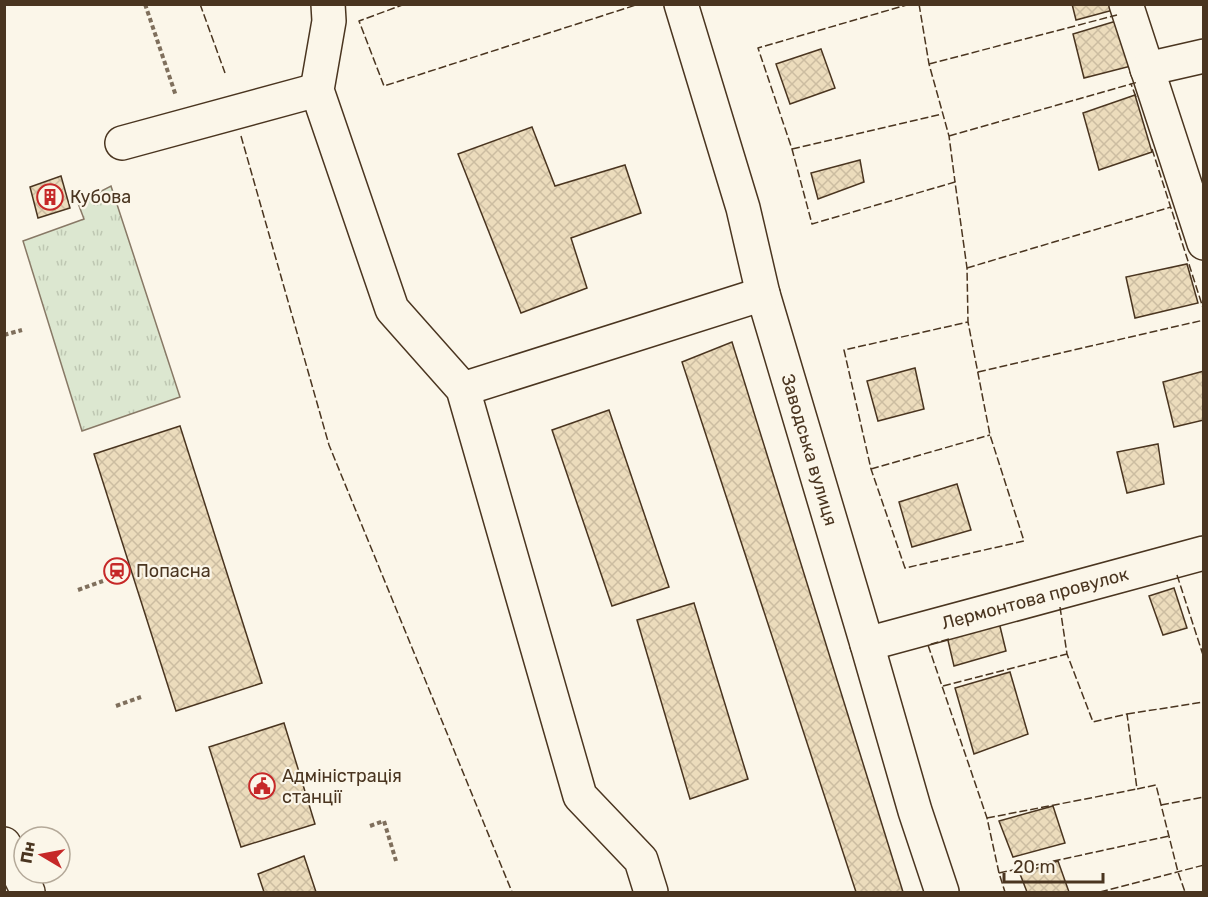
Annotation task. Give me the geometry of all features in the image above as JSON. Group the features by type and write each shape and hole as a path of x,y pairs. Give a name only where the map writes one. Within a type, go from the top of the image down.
{"street":[{"path":"328,4 329,21 317,90 392,309 463,389 580,796 641,860 651,892"},
{"name":"Заводська вулиця","path":"681,4 743,208 763,294 915,811 942,892"},
{"path":"1126,4 1203,243"},
{"path":"1147,69 1203,56"},
{"path":"122,143 317,90"},
{"path":"463,389 763,294"},
{"name":"Лермонтова провулок","path":"867,644 1203,553"},
{"path":"4,844 28,892"}],"path":[{"path":"145,4 186,125"},
{"path":"4,335 22,330"},
{"path":"78,590 103,582"},
{"path":"116,706 141,697"},
{"path":"370,826 384,821 396,861"}],"green space":[{"path":"111,186 180,397 82,431 23,241 84,219 78,203"}],"building":[{"path":"1072,4 1116,4 1117,9 1076,20"},
{"path":"1123,19 1135,65 1084,78 1073,34"},
{"path":"821,49 835,88 790,104 776,64"},
{"path":"1135,95 1152,152 1099,170 1083,113"},
{"path":"532,127 555,186 625,165 641,213 571,238 587,288 521,313 458,154"},
{"path":"860,160 864,182 818,199 811,173"},
{"name":"Кубова","path":"61,176 70,208 38,218 30,187"},
{"path":"1187,264 1198,303 1135,318 1126,277"},
{"path":"732,342 903,892 856,892 682,362"},
{"path":"915,368 924,409 878,421 867,381"},
{"path":"1204,371 1204,420 1174,427 1163,382"},
{"path":"609,410 669,587 612,606 552,430"},
{"path":"180,426 262,683 176,711 94,454"},
{"path":"1158,444 1164,484 1127,493 1117,452"},
{"path":"957,484 971,530 912,547 899,502"},
{"path":"1174,588 1187,628 1163,635 1149,596"},
{"path":"694,603 748,779 690,799 637,620"},
{"path":"998,618 1006,651 954,666 946,632"},
{"path":"1010,672 1028,734 974,754 955,688"},
{"name":"Адміністрація станції","path":"284,723 315,824 241,847 209,747"},
{"path":"1053,806 1065,843 1013,857 999,821"},
{"path":"304,856 316,892 264,892 258,874"},
{"path":"1058,861 1069,892 1027,892 1020,874"}],"fence":[{"path":"200,4 225,73"},
{"path":"405,4 359,21 384,86 639,4"},
{"path":"910,4 758,48 792,149 812,224 955,182 967,268 968,322 844,350 871,469 905,568 1024,541 990,435 968,322"},
{"path":"919,4 929,64 949,136 955,182"},
{"path":"929,64 1117,15"},
{"path":"1136,97 1131,84 1138,82"},
{"path":"949,136 1131,84"},
{"path":"792,149 942,114"},
{"path":"241,136 329,445 512,892"},
{"path":"1152,149 1204,311"},
{"path":"967,268 1171,207"},
{"path":"978,372 1204,320"},
{"path":"871,469 990,435"},
{"path":"1177,575 1204,658"},
{"path":"1060,607 1067,654 1093,722 1127,714 1137,789 1156,785 1185,892"},
{"path":"949,639 928,645 987,818 1005,892"},
{"path":"943,686 1067,654"},
{"path":"1127,714 1204,702"},
{"path":"987,818 1137,789"},
{"path":"1161,805 1204,797"},
{"path":"999,873 1169,836"},
{"path":"1100,892 1204,865"}],"place":[{"name":"Кубова","path":"50,197"},
{"name":"Попасна","path":"117,571"},
{"name":"Адміністрація станції","path":"262,786"}]}
